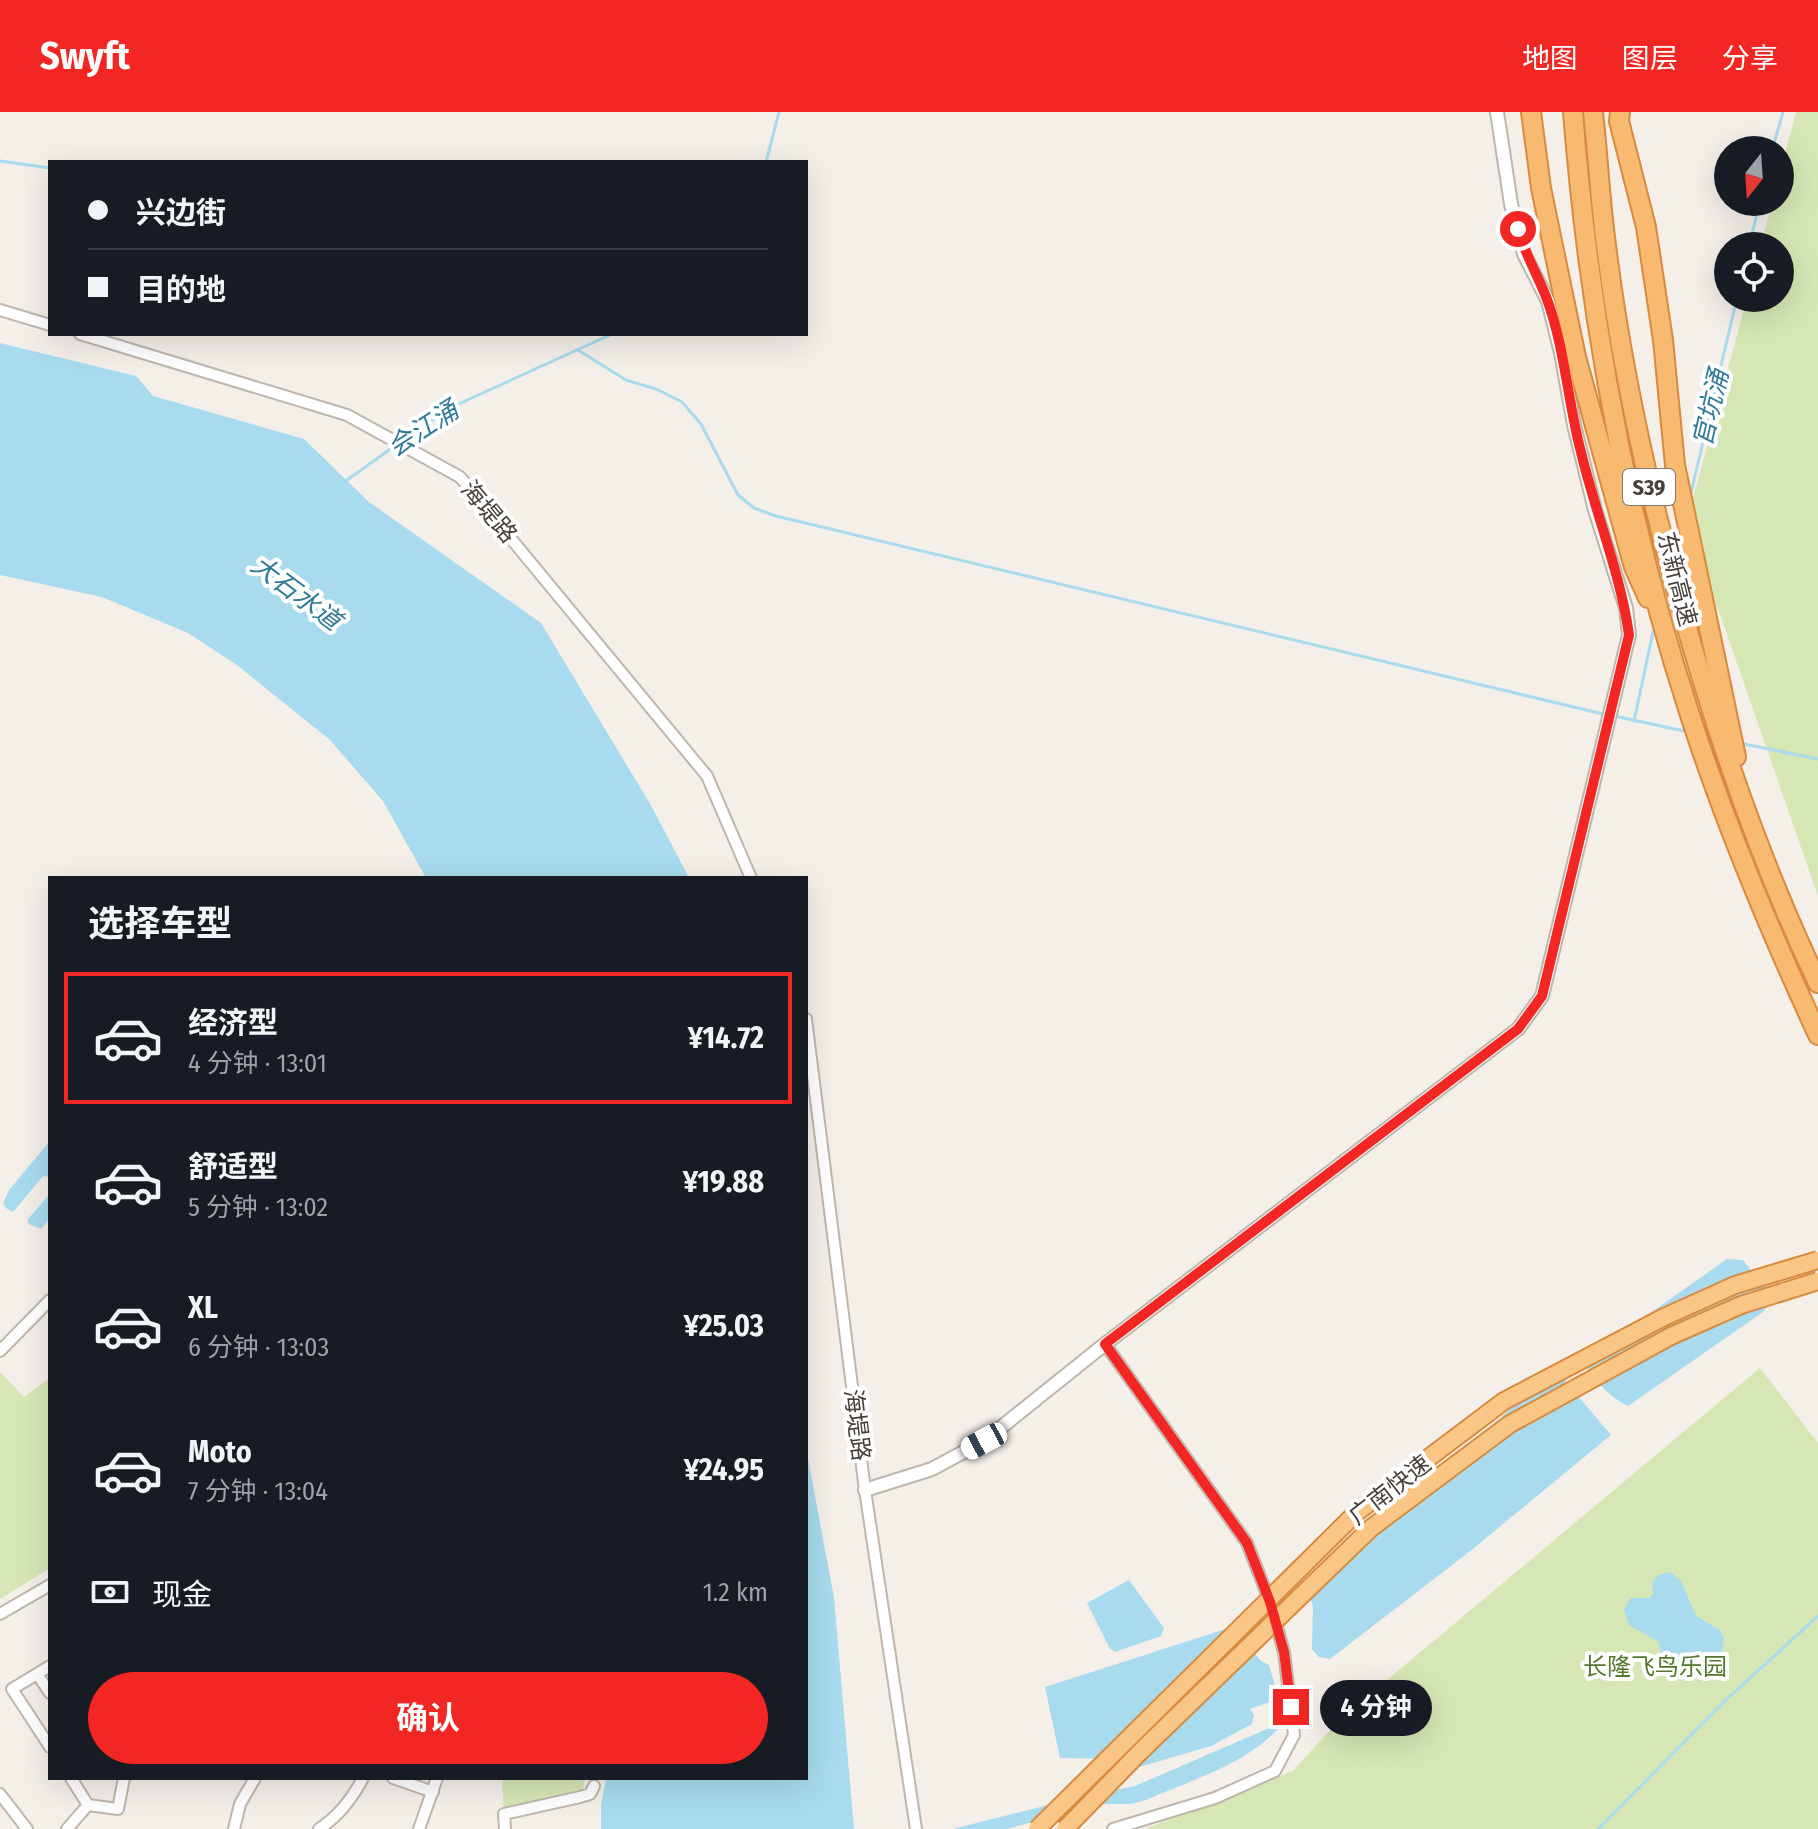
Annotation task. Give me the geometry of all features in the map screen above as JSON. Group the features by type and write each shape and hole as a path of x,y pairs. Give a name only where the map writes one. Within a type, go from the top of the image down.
{"highway":[{"path":"1531,112 1541,188 1576,357 1634,567 1669,644"},
{"name":"东新高速","path":"1573,112 1585,244 1619,437 1669,644 1690,715 1743,861 1818,1035"},
{"name":"东新高速","path":"1593,112 1606,245 1649,486 1714,724 1787,917 1818,983"},
{"path":"1620,112 1619,121 1646,227 1663,340 1675,465 1751,827"},
{"name":"广南快速","path":"1037,1829 1357,1512 1504,1401 1664,1317 1721,1291 1818,1260"},
{"name":"广南快速","path":"1065,1829 1371,1528 1510,1424 1671,1336 1741,1305 1818,1281"}],"street":[{"path":"865,1490 932,1469 984,1441 1105,1344 1518,1029 1542,996 1629,635 1626,608 1595,510 1577,439 1548,301 1524,254 1511,204 1497,112"},
{"path":"0,310 48,324"},
{"name":"海堤路","path":"87,336 347,415 460,477 707,776 750,876"},
{"name":"海堤路","path":"808,1035 865,1490 916,1829"},
{"path":"0,1351 48,1302"},
{"path":"1105,1344 1247,1543 1270,1602 1284,1652 1294,1735 1275,1771 1215,1798 1113,1829"},
{"path":"0,1614 48,1586"},
{"path":"48,1667 12,1689 48,1744"},
{"path":"37,1674 48,1690"},
{"path":"72,1780 88,1805"},
{"path":"88,1805 118,1809 124,1780"},
{"path":"234,1829 240,1804 254,1780"},
{"path":"319,1829 334,1820 353,1797 362,1780"},
{"path":"399,1780 433,1792"},
{"path":"419,1829 436,1780"},
{"path":"505,1829 504,1814 590,1794 594,1786"},
{"path":"0,1794 27,1829"},
{"path":"67,1829 88,1805"}],"green space":[{"path":"1796,112 1818,112 1818,896 1722,620 1685,528 1743,312 1794,312 1794,232 1764,232 1768,216 1794,216 1794,136 1790,136"},
{"name":"长隆飞鸟乐园","path":"1760,1368 1818,1443 1818,1829 1145,1829 1293,1771 1338,1721"},
{"path":"0,1372 24,1397 48,1379 48,1569 0,1599"},
{"path":"502,1780 584,1780 583,1793 504,1814"}],"water":[{"name":"大石水道","path":"0,343 136,376 153,396 304,439 369,502 541,623 652,807 688,876 425,876 383,801 330,740 237,665 188,633 102,597 0,575"},
{"path":"48,1143 48,1177 43,1176 13,1212 3,1203 9,1190"},
{"path":"48,1196 48,1220 41,1229 28,1224 28,1219"},
{"path":"1727,1259 1743,1260 1764,1287 1771,1302 1763,1312 1628,1406 1610,1394 1587,1367 1626,1330"},
{"path":"1561,1376 1611,1435 1469,1552 1330,1659 1319,1657 1312,1649 1313,1607 1307,1584 1360,1546 1518,1402"},
{"path":"808,1459 834,1598 854,1829 601,1829 606,1780 808,1780"},
{"path":"1670,1572 1681,1581 1696,1616 1720,1630 1724,1639 1721,1657 1686,1680 1672,1678 1658,1641 1629,1625 1624,1609 1631,1598 1649,1598 1653,1594 1652,1582 1658,1575"},
{"path":"1129,1580 1164,1628 1161,1636 1115,1652 1110,1649 1087,1603"},
{"path":"1232,1627 1261,1661 1269,1665 1277,1692 1272,1701 1250,1709 1254,1715 1252,1724 1211,1746 1129,1770 1111,1759 1060,1758 1045,1687"},
{"path":"1276,1725 1278,1729 1249,1753 1198,1779 1146,1800 1131,1804 1100,1804 1007,1829 953,1829 1135,1786"}],"waterway":[{"name":"会江涌","path":"767,160 779,112"},
{"name":"官坑涌","path":"1776,136 1783,112"},
{"path":"0,161 48,168"},
{"name":"官坑涌","path":"1752,232 1756,216"},
{"name":"官坑涌","path":"1690,497 1734,312"},
{"name":"会江涌","path":"402,441 452,407 608,336"},
{"path":"578,350 626,380 656,389 682,402 701,424 738,495 754,508 776,516 1607,715"},
{"name":"会江涌","path":"343,483 396,445"},
{"name":"官坑涌","path":"1634,721 1653,632"},
{"path":"1614,716 1689,732"},
{"path":"1739,743 1818,759"},
{"path":"1598,1829 1727,1699 1818,1616"}],"route":[{"path":"1291,1707 1284,1652 1270,1602 1247,1543 1105,1344 1518,1029 1542,996 1629,635 1626,608 1595,510 1574,425 1548,301 1524,254 1518,229"}]}
